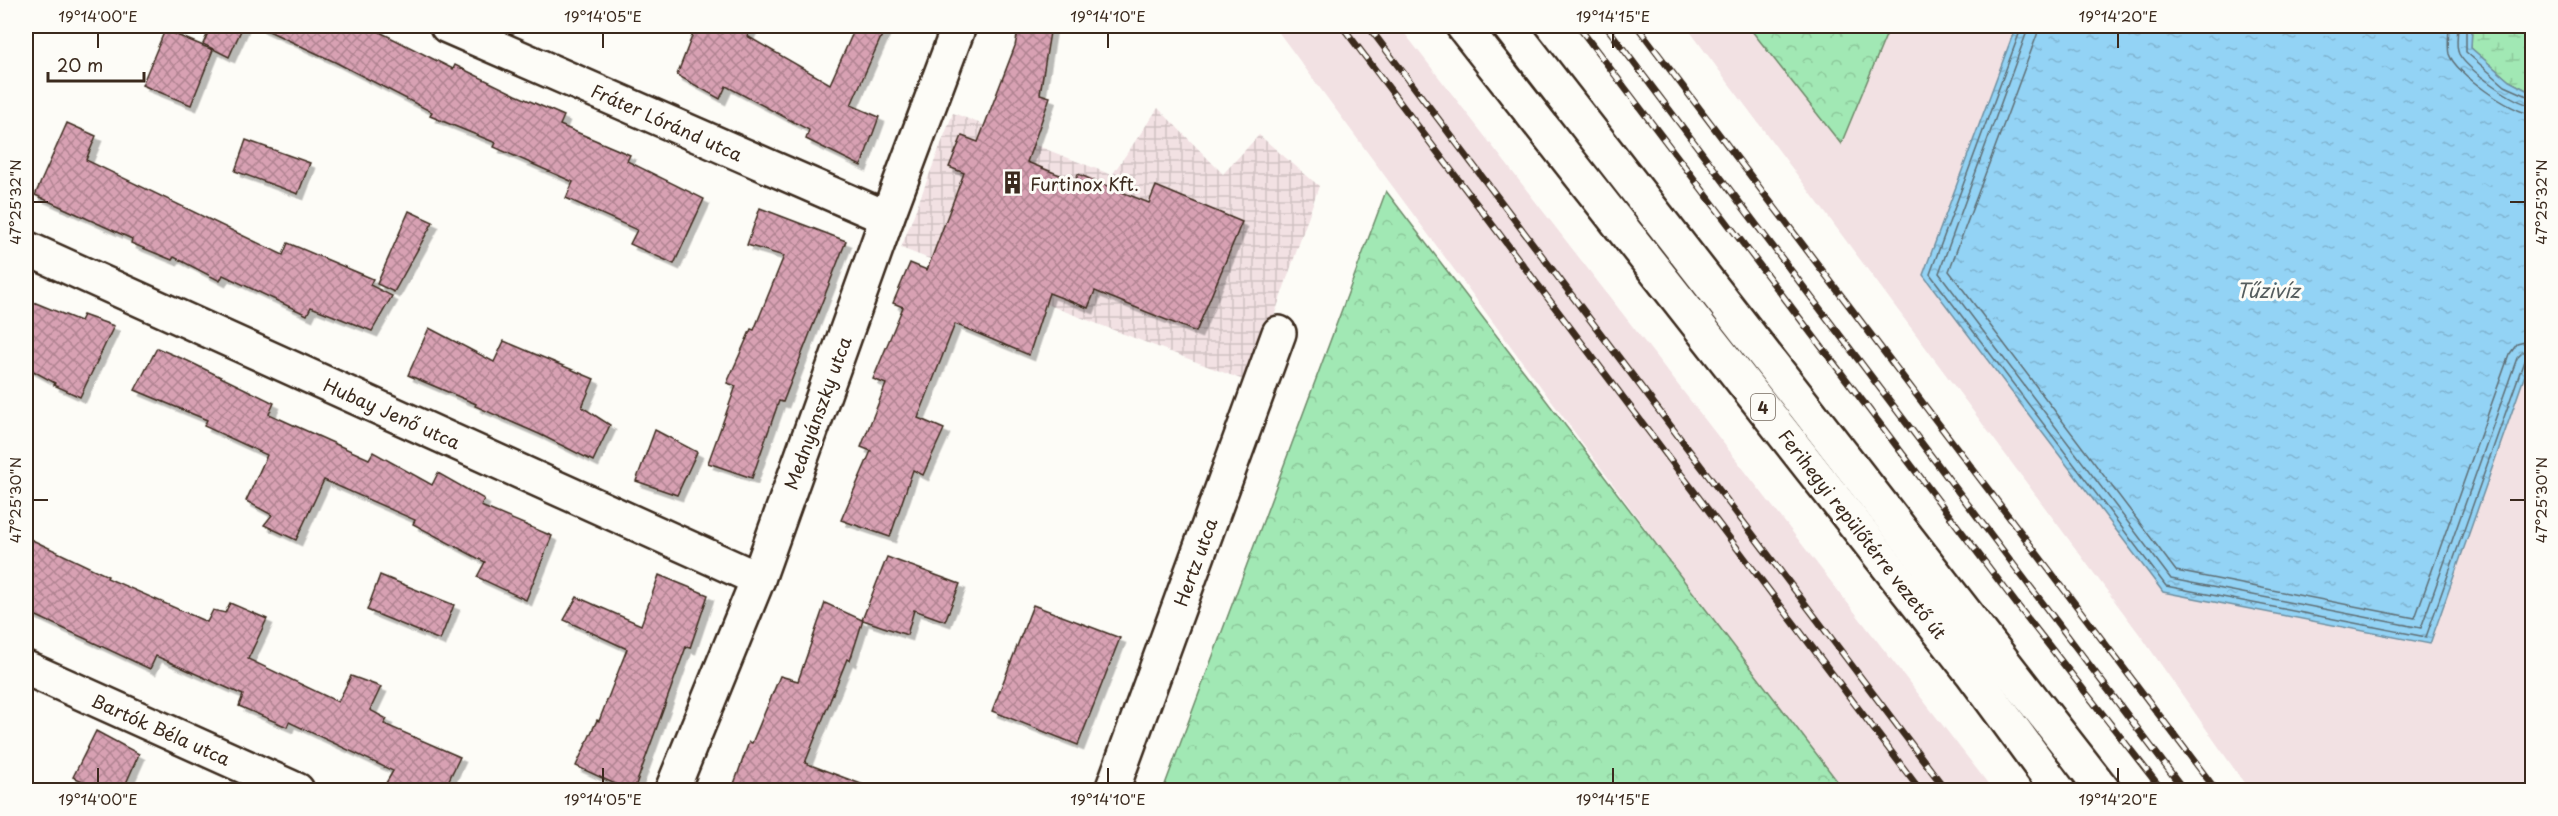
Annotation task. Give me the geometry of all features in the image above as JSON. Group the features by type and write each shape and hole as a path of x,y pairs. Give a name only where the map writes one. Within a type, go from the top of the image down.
{"street":[{"name":"Fráter Lóránd utca","path":"447,26 887,218"},
{"name":"Ferihegyi repülőtérre vezető út","path":"1464,26 1972,673 2058,790"},
{"name":"Ferihegyi repülőtérre vezető út","path":"1509,26 2103,790"},
{"name":"Mednyánszky utca","path":"672,790 758,579 887,218 958,30"},
{"name":"Hubay Jenő utca","path":"26,248 758,579"},
{"name":"Hertz utca","path":"1112,790 1279,333"},
{"name":"Bartók Béla utca","path":"26,668 297,790"}],"shaded area":[{"path":"1274,26 1399,26 1993,790 1839,790"},
{"name":"Tűzivíz","path":"1686,26 2532,26 2532,790 2249,790 2143,639"},
{"name":"Furtinox Kft.","path":"1158,108 1223,174 1259,135 1319,186 1251,383 901,248 953,113 1112,175"}],"green space":[{"path":"1748,26 1890,26 1841,144"},
{"path":"2472,26 2532,26 2532,93 2509,81 2471,48"},
{"path":"1386,191 1844,790 1163,790"}],"water":[{"name":"Tűzivíz","path":"2016,26 2472,26 2471,48 2509,81 2532,93 2532,355 2430,644 2163,592 1923,275"}],"building":[{"path":"211,26 243,26 229,57 203,44"},
{"path":"258,26 368,26 453,69 455,65 564,116 560,125 630,155 627,161 704,199 674,264 630,244 637,230 566,198 573,182 494,147 496,143 430,116 432,112 335,62"},
{"path":"696,26 752,26 747,36 830,84 856,26 886,26 851,105 879,117 861,166 806,139 809,130 726,86 720,99 677,75"},
{"path":"1019,26 1051,26 1040,94 1050,97 1027,162 1075,181 1078,174 1149,203 1156,186 1242,222 1196,332 1095,291 1088,308 1049,293 1029,355 955,324 918,418 944,429 923,475 913,470 890,537 841,520 871,451 861,447 886,384 873,379 903,307 893,303 910,263 927,270 964,173 949,167 962,136 978,142 1015,46"},
{"path":"165,30 213,50 191,105 142,85"},
{"path":"67,123 96,136 86,160 283,255 288,243 373,279 370,285 392,296 372,331 311,307 307,315 223,275 220,281 174,257 172,260 131,243 132,239 35,195"},
{"path":"246,140 310,163 298,194 235,171"},
{"path":"760,208 846,241 783,402 779,401 752,478 708,463 736,386 727,383 751,329 754,330 784,256 747,245"},
{"path":"409,211 433,222 394,292 377,284"},
{"path":"26,299 80,321 83,315 114,326 80,397 54,385 55,383 26,367"},
{"path":"429,328 494,362 504,341 594,379 582,407 610,425 593,461 475,406 476,404 408,375"},
{"path":"157,348 274,403 269,414 369,459 373,452 432,485 438,473 484,499 481,506 552,536 526,600 477,577 485,562 413,524 415,520 324,480 296,540 264,525 272,515 246,501 267,455 204,426 207,420 135,390"},
{"path":"655,430 697,452 677,495 636,481"},
{"path":"26,537 108,576 107,578 207,622 213,610 225,613 230,603 267,619 248,659 338,702 351,676 381,687 370,710 387,719 384,724 460,757 444,790 382,790 393,771 289,722 287,727 239,706 243,695 156,656 150,669 26,611"},
{"path":"887,557 960,584 945,621 914,610 907,635 863,620 850,661 847,659 805,763 872,788 872,790 752,790 734,784 749,742 752,743 780,676 798,681 825,603 862,620"},
{"path":"380,575 454,605 440,640 367,610"},
{"path":"659,575 708,595 690,648 686,647 634,790 628,790 576,766 597,720 599,721 627,649 564,620 577,597 641,625"},
{"path":"1033,605 1120,638 1078,745 992,711"},
{"path":"96,731 139,754 123,790 104,790 73,777"}],"railway":[{"path":"1342,26 1920,790"},
{"path":"1368,26 1946,790"},
{"path":"1578,26 2018,606 2162,790"},
{"path":"1606,26 2184,790"},
{"path":"1637,26 2216,790"}],"place":[{"name":"Furtinox Kft.","path":"1012,183"}]}
